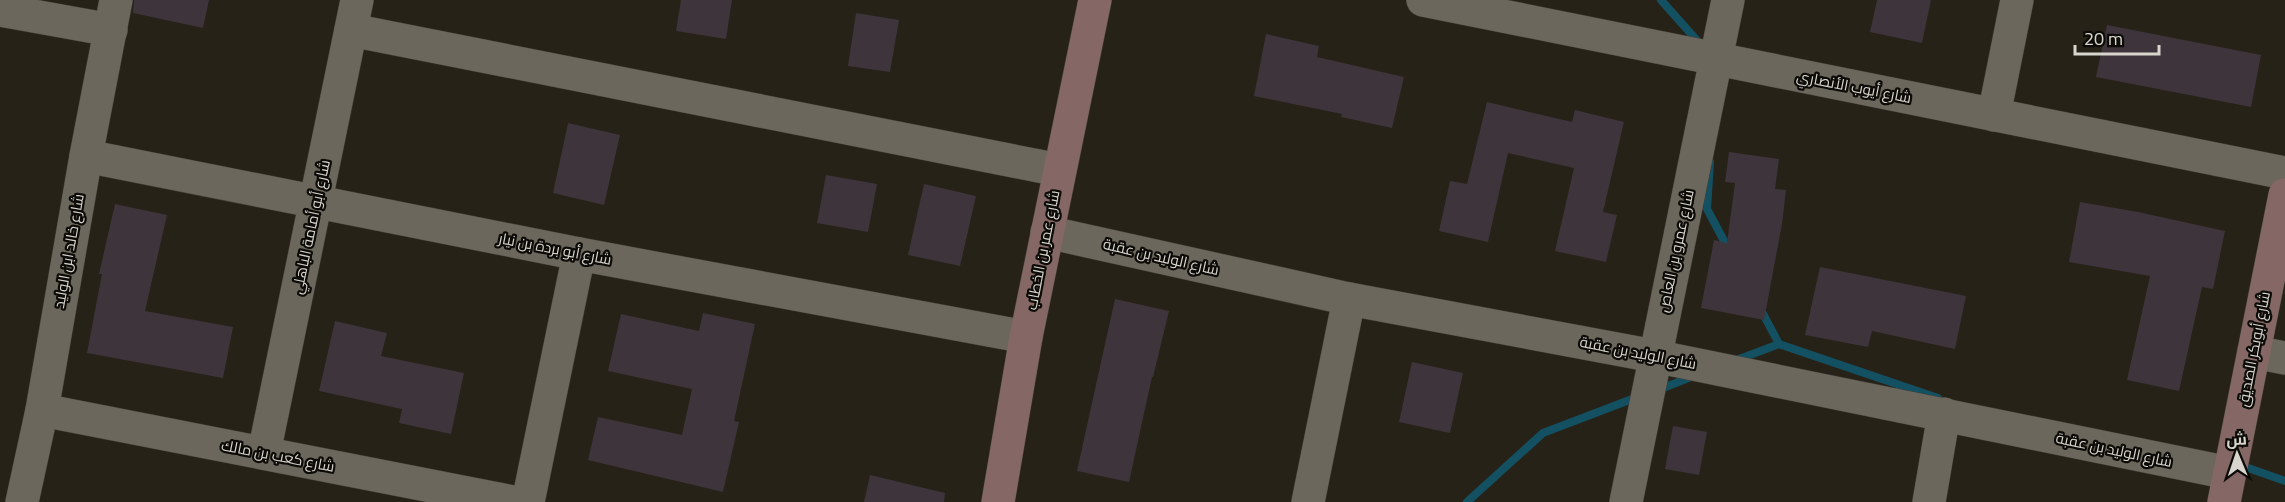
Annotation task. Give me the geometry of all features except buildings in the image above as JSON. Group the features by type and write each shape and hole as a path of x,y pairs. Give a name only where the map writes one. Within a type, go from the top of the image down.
{"street":[{"name":"شارع عمر بن الخطاب","path":"998,502 1026,337 1095,0"},
{"name":"شارع عمرو بن العاص","path":"1626,502 1728,0"},
{"path":"1994,115 2017,0"},
{"name":"شارع أيوب الأنصاري","path":"1431,1 2285,173"},
{"path":"0,10 114,15"},
{"name":"شارع خالد ابن الوليد","path":"22,502 42,410 86,156 114,15"},
{"path":"354,15 1059,170"},
{"name":"شارع أبو أمامة الباهلي","path":"264,453 354,15"},
{"name":"شارع أبو بردة بن نيار","path":"86,156 579,254 1026,337"},
{"name":"شارع أبوبكر الصديق","path":"2227,488 2269,355 2285,195"},
{"name":"شارع الوليد بن عقبة","path":"1047,232 1349,299 1654,356 1944,414 2227,488"},
{"path":"528,502 579,254"},
{"path":"1308,502 1349,299"},
{"name":"شارع كعب بن مالك","path":"42,410 513,502"},
{"path":"1929,502 1944,414"}],"waterway":[{"path":"1661,0 1701,45"},
{"path":"1710,162 1707,209 1730,252"},
{"path":"1760,308 1779,344 1938,398"},
{"path":"1734,361 1779,344"},
{"path":"1658,390 1696,375"},
{"path":"1467,502 1543,433 1640,396"},
{"path":"2237,464 2285,481"}]}
